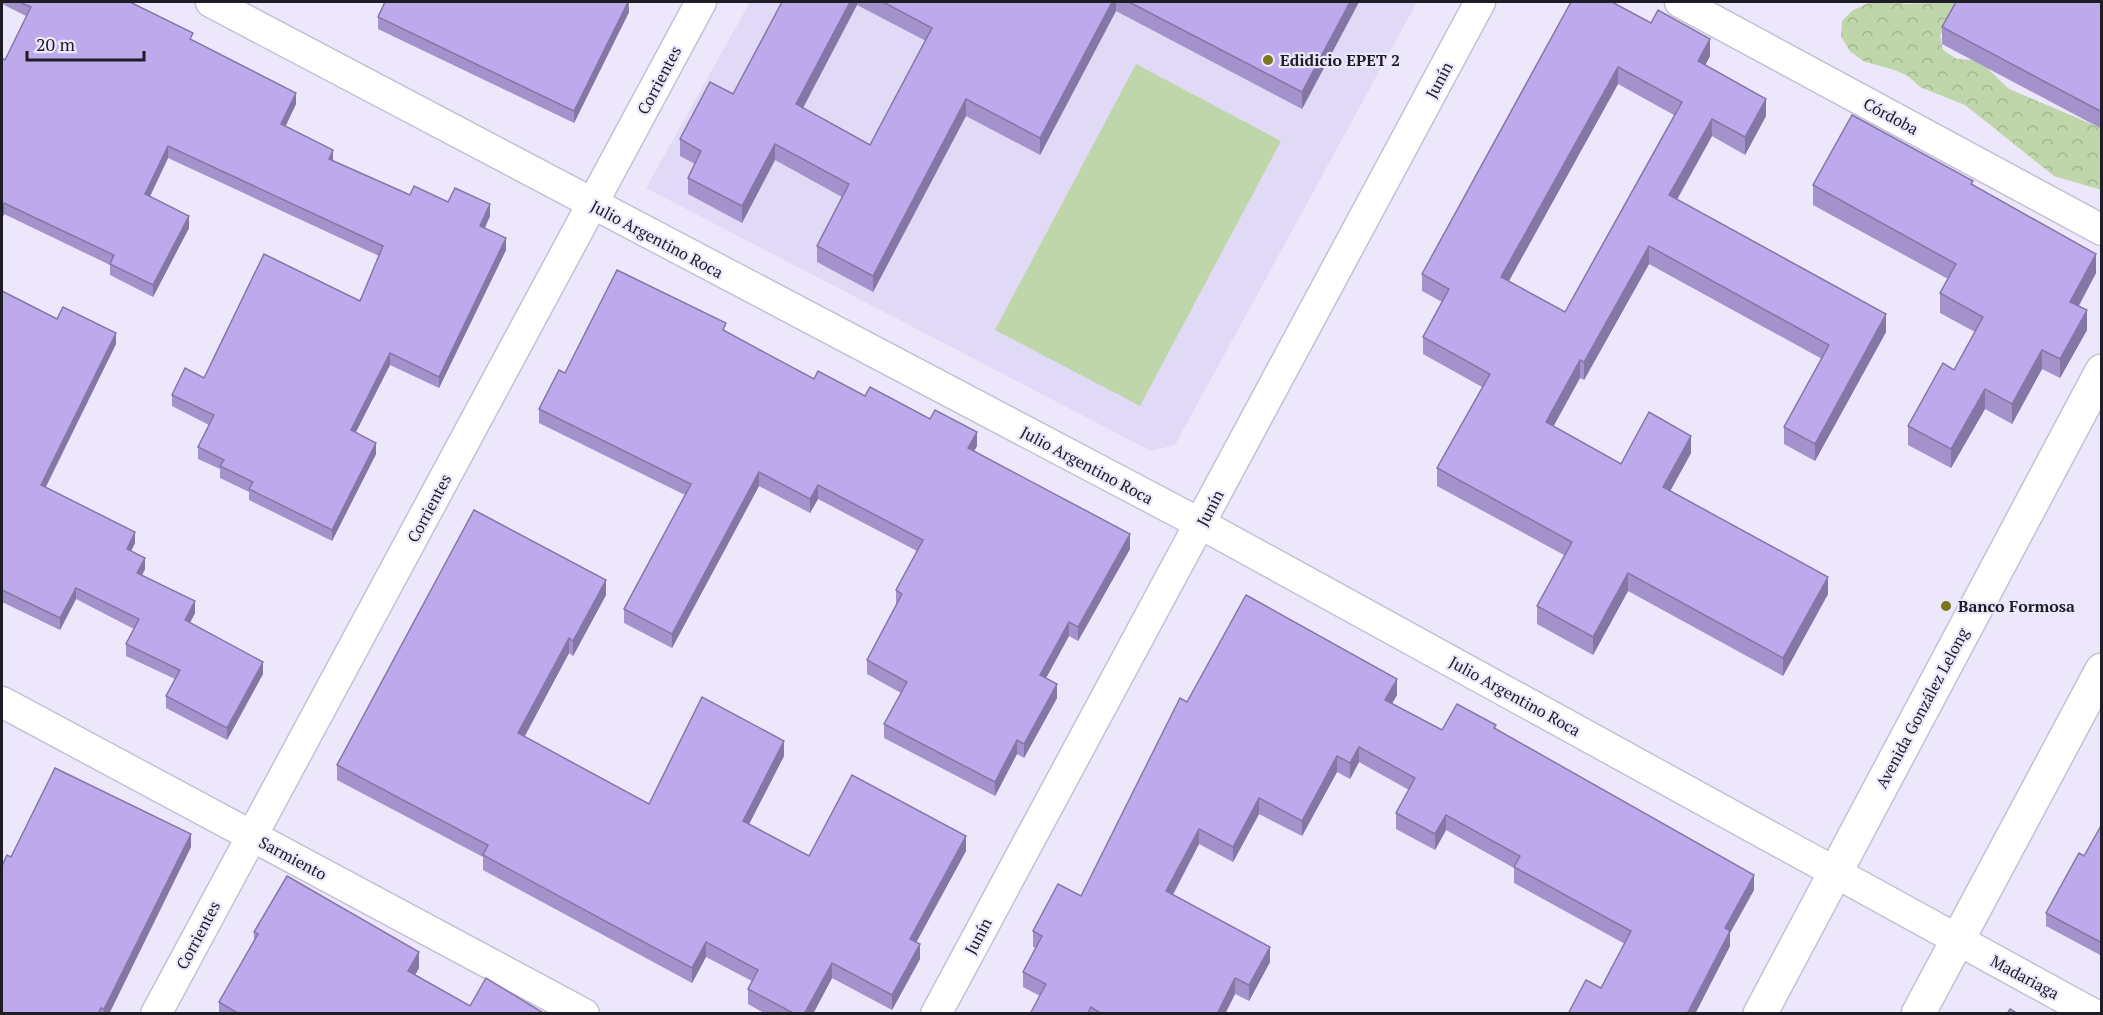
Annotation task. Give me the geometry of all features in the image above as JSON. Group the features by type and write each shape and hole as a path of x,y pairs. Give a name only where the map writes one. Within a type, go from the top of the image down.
{"main road":[{"name":"Avenida González Lelong","path":"1760,1014 2102,371"},
{"path":"1918,1014 2102,670"}],"street":[{"name":"Julio Argentino Roca","path":"211,2 1201,524 1957,941"},
{"name":"Corrientes","path":"156,1014 701,2"},
{"name":"Junín","path":"936,1014 1480,2"},
{"name":"Córdoba","path":"1680,2 2102,230"},
{"name":"Sarmiento","path":"2,702 584,1014"},
{"name":"Madariaga","path":"1957,941 2093,1014"}],"shaded area":[{"path":"750,2 1417,2 1175,445 1151,451 646,188"}],"green space":[{"path":"1871,2 1902,2 1904,4 1963,2 1940,35 1943,50 1957,59 1972,60 1986,67 2009,89 2101,128 2101,190 2054,176 1965,105 1920,87 1908,76 1863,61 1850,51 1841,37 1842,21 1853,10"},
{"path":"1136,64 1281,141 1140,406 995,330"}],"building":[{"path":"19,2 130,2 193,33 190,39 296,93 281,124 333,150 329,159 410,195 414,186 448,202 455,188 490,204 480,226 506,238 439,377 390,353 351,430 376,443 332,530 249,489 253,482 220,466 224,460 198,447 214,415 172,395 185,368 204,378 264,254 360,301 383,246 168,146 145,194 189,216 153,285 110,264 114,255 4,203 2,207 2,58 5,60 31,7"},
{"path":"385,2 628,2 574,111 378,17"},
{"path":"782,2 850,2 796,104 870,145 932,28 883,2 1112,2 1040,138 966,99 873,276 817,246 849,184 775,144 742,206 688,178 701,151 680,139 710,82 733,94"},
{"name":"Edidicio EPET 2","path":"1129,2 1350,2 1302,92"},
{"path":"1571,2 1612,2 1651,23 1658,10 1710,39 1698,61 1766,99 1745,137 1712,119 1669,195 1886,314 1815,444 1784,427 1829,345 1649,246 1584,362 1580,360 1546,422 1621,464 1649,412 1691,436 1663,487 1828,577 1783,658 1628,573 1593,637 1537,606 1572,542 1437,468 1490,374 1423,337 1449,289 1422,274","holes":["1618,67 1682,102 1565,312 1501,277"]},
{"path":"1956,2 2102,2 2102,112 1942,27"},
{"path":"1852,115 1973,181 1971,184 2096,254 2070,302 2087,310 2060,359 2042,350 2012,404 1985,389 1951,449 1908,426 1943,363 1954,370 1983,317 1940,293 1956,264 1813,185"},
{"path":"617,270 726,323 723,330 814,379 818,371 865,396 870,387 930,419 935,410 977,432 968,448 1130,534 1078,627 1069,622 1040,675 1057,684 1024,744 1017,740 995,782 884,724 907,682 867,660 902,594 896,590 923,540 818,485 810,499 759,472 672,634 624,609 691,484 539,409 559,370 565,373"},
{"path":"2,291 57,319 63,307 116,333 41,485 135,532 127,549 145,558 137,573 195,601 185,620 263,662 227,728 166,696 180,670 126,644 139,619 76,588 60,618 2,590"},
{"path":"474,510 606,580 573,641 569,638 518,733 649,804 702,697 784,741 743,821 809,856 852,775 966,836 910,939 920,944 892,995 832,963 804,1014 795,1014 748,989 758,970 706,942 692,968 483,855 488,845 337,765"},
{"path":"1246,595 1397,679 1385,700 1442,730 1457,704 1496,725 1494,728 1754,875 1725,928 1730,931 1687,1014 1568,1014 1586,980 1601,988 1631,931 1514,867 1520,856 1446,815 1435,834 1396,813 1415,778 1359,747 1350,763 1337,756 1302,821 1259,798 1233,847 1199,829 1166,891 1270,947 1249,985 1235,978 1217,1014 1102,1014 1091,1007 1087,1014 1030,1014 1046,984 1023,972 1042,936 1033,931 1058,884 1081,896 1180,698 1187,702"},
{"path":"55,768 191,834 104,1009 101,1008 98,1014 2,1014 2,866 7,855 11,857"},
{"path":"2102,824 2102,943 2046,913 2079,853 2084,856"},
{"path":"287,876 419,952 408,971 470,1006 486,978 545,1014 239,1014 219,1002 258,934 254,932"},
{"path":"2010,1009 2018,1014 2007,1014"}],"place":[{"name":"Edidicio EPET 2","path":"1268,60"},
{"name":"Banco Formosa","path":"1946,606"}]}
